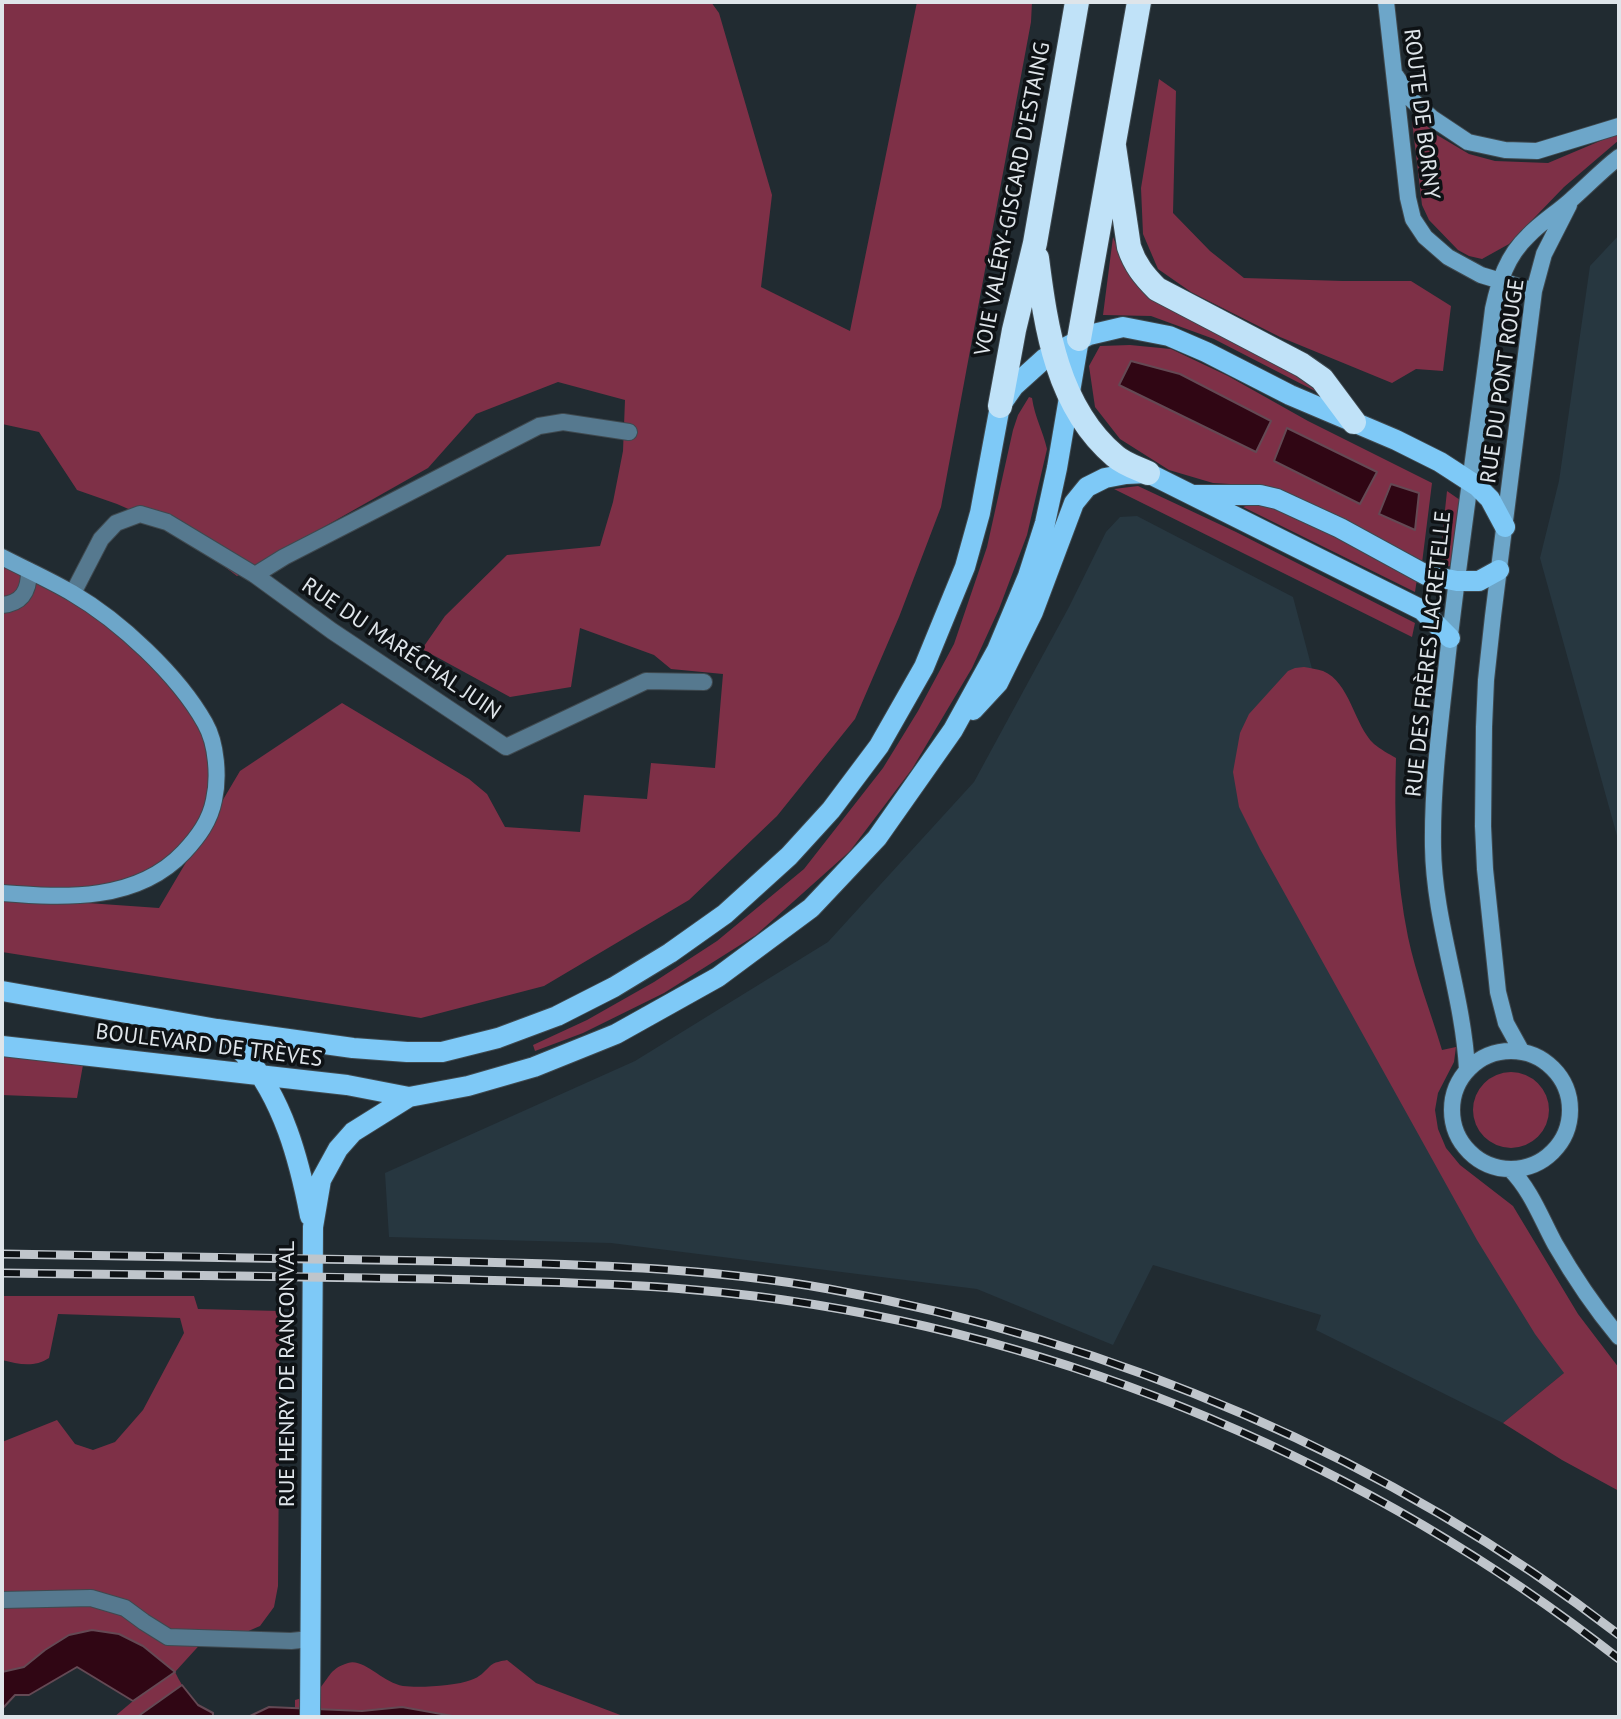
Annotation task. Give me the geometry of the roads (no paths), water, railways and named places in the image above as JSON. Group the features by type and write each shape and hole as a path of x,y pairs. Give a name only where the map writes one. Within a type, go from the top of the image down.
{"highway":[{"name":"VOIE VALÉRY-GISCARD D'ESTAING","path":"1000,406 1035,243 1077,2"},
{"path":"1079,339 1139,2"},
{"path":"1114,146 1129,247 1133,261 1143,276 1157,289 1302,365 1322,379 1354,422"},
{"path":"1035,243 1045,319 1069,397 1089,431 1117,458 1148,473"}],"main road":[{"name":"ROUTE DE BORNY","path":"1386,2 1413,219 1425,237 1448,257 1498,282 1534,291"},
{"path":"1393,72 1412,100 1468,142 1505,150 1537,151 1619,126"},
{"name":"RUE DU PONT ROUGE","path":"1471,481 1498,282 1510,258 1527,236 1619,157"},
{"name":"RUE DU PONT ROUGE","path":"1505,527 1534,291 1544,254 1572,200"},
{"path":"1000,406 1014,386 1055,352 1089,335 1123,327 1169,336 1290,395 1418,451 1471,481 1490,499 1505,527 1486,680 1485,869 1498,992 1506,1023 1522,1052"},
{"path":"409,1097 468,1086 534,1067 616,1034 718,977 811,908 877,838 953,730 997,650 1028,576 1045,523 1057,468 1079,339"},
{"name":"BOULEVARD DE TRÈVES","path":"2,991 217,1029 380,1051 442,1052 498,1038 557,1016 614,987 725,914 789,856 831,810 879,746 924,667 965,567 980,513 1000,406"},
{"path":"953,730 998,683 1033,612 1074,503 1087,487 1105,478 1126,474 1148,473 1422,610 1450,638"},
{"name":"RUE DES FRÈRES LACRETELLE","path":"1467,1069 1465,1035 1437,898 1433,791 1471,481"},
{"path":"1191,495 1260,495 1277,499 1340,528 1426,575 1457,581 1479,581 1499,570"},
{"path":"2,557 73,593 116,624 165,670 208,727 216,763 217,787 211,814 196,839 175,861 149,879 113,891 84,895 48,897 2,893"},
{"path":"217,1029 244,1054 261,1077 286,1125 302,1175 313,1227"},
{"name":"BOULEVARD DE TRÈVES","path":"2,1046 347,1085 409,1097"},
{"path":"1522,1052 1553,1069 1565,1087 1570,1103 1568,1124 1547,1157 1522,1168 1499,1168 1484,1163 1461,1142 1454,1123 1453,1103 1467,1069 1495,1053 1522,1052"},
{"name":"RUE HENRY DE RANCONVAL","path":"310,1717 313,1227 321,1180 338,1149 353,1132 409,1097"},
{"path":"1540,1161 1537,1190 1543,1221"},
{"path":"1510,1169 1528,1191 1574,1276 1619,1337"}],"street":[{"name":"RUE DU MARÉCHAL JUIN","path":"255,575 284,557 539,426 563,422 629,432"},
{"name":"RUE DU MARÉCHAL JUIN","path":"73,593 101,539 116,523 140,514 167,522 255,575 332,631 506,747 646,681 704,682"},
{"path":"2,605 24,595 29,586 29,571"},
{"path":"2,1600 91,1598 125,1608 168,1637 310,1639"}],"railway":[{"path":"2,1254 535,1263 634,1268 780,1281 935,1311 1040,1340 1144,1374 1245,1415 1344,1461 1439,1513 1531,1571 1619,1635"},
{"path":"2,1273 438,1279 675,1288 754,1296 871,1315 987,1342 1100,1377 1211,1419 1319,1469 1423,1526 1523,1589 1619,1659"}]}
